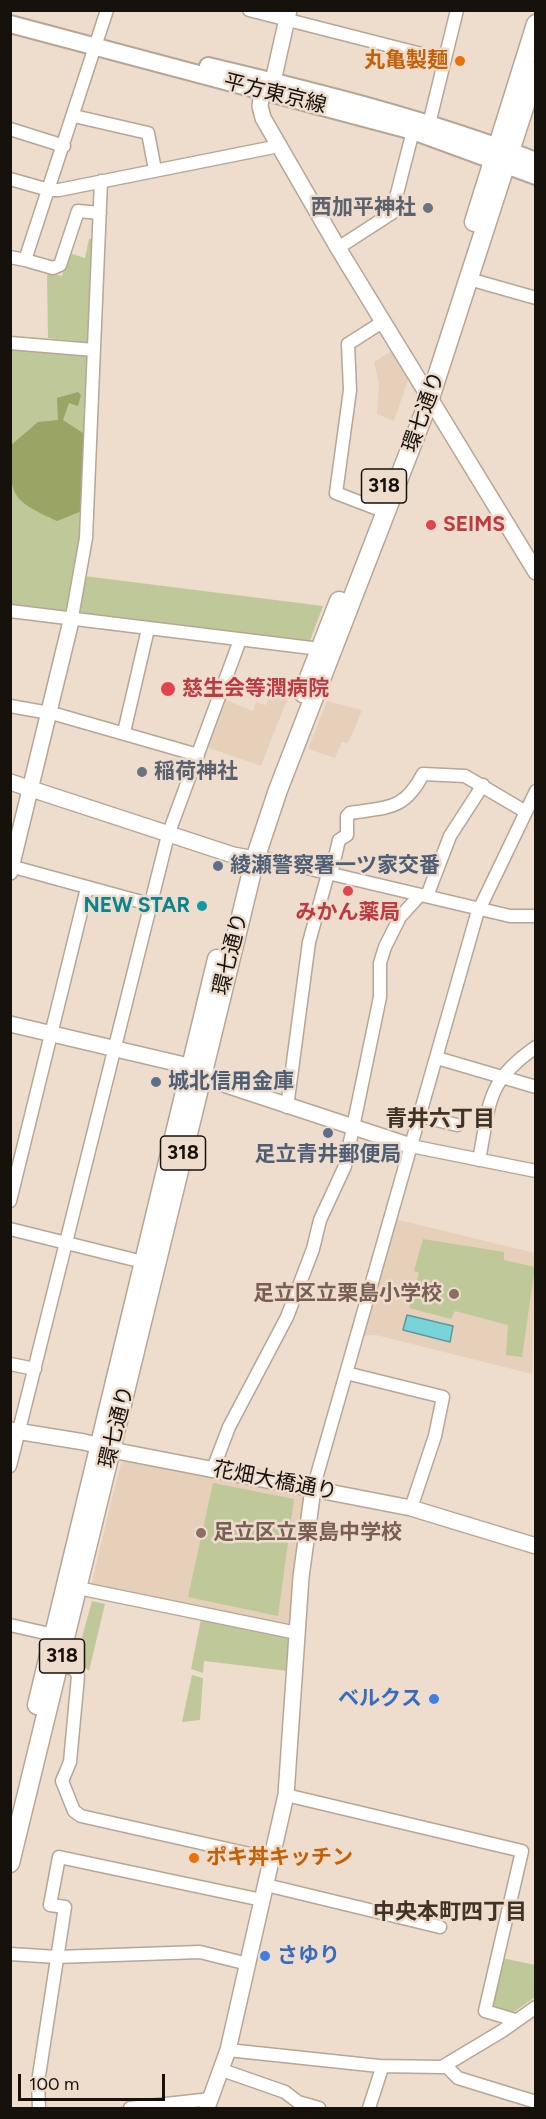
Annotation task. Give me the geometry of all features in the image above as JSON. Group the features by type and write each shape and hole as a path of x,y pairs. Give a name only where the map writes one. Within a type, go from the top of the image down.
{"main road":[{"name":"平方東京線","path":"10,16 98,44"},
{"name":"平方東京線","path":"10,24 267,86 372,105 429,124 502,155 536,176"},
{"name":"環七通り","path":"249,858 278,790 469,279 536,24"},
{"name":"環七通り","path":"10,1863 14,1814 54,1635 106,1447 195,1072 249,858 320,648 375,508 426,391 502,155 536,71"},
{"name":"平方東京線","path":"267,86 413,131 502,155 536,161"},
{"name":"環七通り","path":"14,1814 60,1663 78,1588 143,1262 195,1072"}],"street":[{"path":"25,260 98,44 107,10"},
{"path":"249,10 288,14 445,60"},
{"path":"429,124 457,10"},
{"path":"288,14 261,111 338,248 536,572"},
{"path":"74,116 148,133 155,170"},
{"path":"10,129 64,146"},
{"path":"338,248 392,213 413,131"},
{"path":"11,182 49,190 279,146"},
{"path":"101,181 87,538 72,617 11,868 149,904"},
{"path":"10,257 52,268 60,265 78,211 100,213"},
{"path":"469,279 536,297"},
{"path":"375,508 336,493 350,390 348,344 384,321"},
{"path":"10,343 94,350"},
{"path":"10,611 320,648"},
{"path":"124,732 148,629"},
{"path":"10,1466 15,1431 36,1369 149,904 168,835 240,640"},
{"path":"10,706 49,712 198,755"},
{"path":"287,1107 309,942 339,840 347,836 347,816 350,813 391,807 412,795 423,774 465,776 526,812"},
{"path":"10,782 168,835 249,858 330,874 510,916 536,916"},
{"path":"213,1469 229,1427 287,1317 313,1249 320,1220 345,1166 354,1128 364,1061 380,997 380,963 400,917 423,896 450,836 483,785"},
{"path":"130,2109 209,2104 222,2070 286,1795 305,1538 313,1489 479,909 536,791"},
{"path":"10,1201 53,1034 87,888"},
{"path":"10,1024 115,1049 195,1072 287,1107 411,1146 536,1171"},
{"path":"479,1160 491,1097 501,1077 536,1047"},
{"path":"437,1058 536,1088"},
{"path":"420,1116 457,1125"},
{"path":"10,1229 143,1262"},
{"path":"10,1364 36,1369"},
{"path":"346,1373 443,1396 435,1436 411,1508"},
{"name":"花畑大橋通り","path":"15,1431 411,1508 536,1546"},
{"path":"78,1588 297,1633"},
{"path":"10,1625 54,1635"},
{"path":"60,1663 75,1670 78,1676 70,1762 62,1781 74,1811 81,1816 272,1859"},
{"path":"286,1795 522,1851 485,2011 515,2020"},
{"path":"39,2109 38,2082 65,1907 50,1905 59,1857 440,1927"},
{"path":"10,1954 57,1957 200,1952 248,1964"},
{"path":"228,2050 380,2066 446,2066 536,2007"},
{"path":"369,2109 381,2071 380,2066"},
{"path":"446,2066 458,2078 536,2102"},
{"path":"222,2070 285,2092 298,2102 319,2109"}],"shaded area":[{"path":"393,350 409,377 394,421 377,414 379,384 374,362"},
{"path":"277,676 294,682 261,766 206,747 223,699 253,711 256,702 266,705"},
{"path":"327,701 362,710 352,735 347,743 342,742 335,758 308,749"},
{"name":"足立区立栗島小学校","path":"395,1219 535,1253 532,1374 376,1335 361,1336"},
{"name":"足立区立栗島中学校","path":"127,1460 300,1492 304,1497 294,1569 290,1623 286,1625 93,1585 121,1464"}],"green space":[{"path":"96,237 91,343 48,338 47,275 49,273 62,276 69,253 85,258 89,239"},
{"path":"10,345 91,353 84,536 68,614 11,607"},
{"path":"78,392 81,395 78,406 69,403 63,420 86,435 82,511 57,521 30,507 16,494 11,476 10,446 38,422 58,420 57,398"},
{"path":"84,576 323,606 310,641 80,615 78,612"},
{"path":"423,1239 504,1252 504,1260 535,1267 522,1357 506,1355 508,1325 455,1311 451,1319 409,1308 419,1273 414,1271"},
{"path":"213,1483 294,1499 278,1616 188,1597"},
{"path":"92,1601 105,1604 89,1671 76,1659"},
{"path":"201,1619 287,1636 290,1640 288,1671 204,1661 203,1673 191,1669"},
{"path":"192,1675 203,1678 200,1720 182,1722"},
{"path":"502,1958 535,1965 535,1997 511,2014 495,2007 492,2002"}],"water":[{"path":"407,1315 453,1326 450,1342 403,1330"}],"place":[{"name":"丸亀製麺","path":"460,61"},
{"name":"西加平神社","path":"428,208"},
{"name":"SEIMS","path":"431,525"},
{"name":"慈生会等潤病院","path":"168,689"},
{"name":"稲荷神社","path":"142,772"},
{"name":"綾瀬警察署一ツ家交番","path":"218,866"},
{"name":"みかん薬局","path":"348,891"},
{"name":"NEW STAR","path":"202,906"},
{"name":"城北信用金庫","path":"156,1082"},
{"name":"足立青井郵便局","path":"328,1133"},
{"name":"足立区立栗島小学校","path":"454,1294"},
{"name":"足立区立栗島中学校","path":"201,1533"},
{"name":"ベルクス","path":"434,1699"},
{"name":"ポキ丼キッチン","path":"194,1858"},
{"name":"さゆり","path":"265,1956"}],"district":[{"name":"青井六丁目","path":"440,1120"},
{"name":"中央本町四丁目","path":"450,1913"}]}
